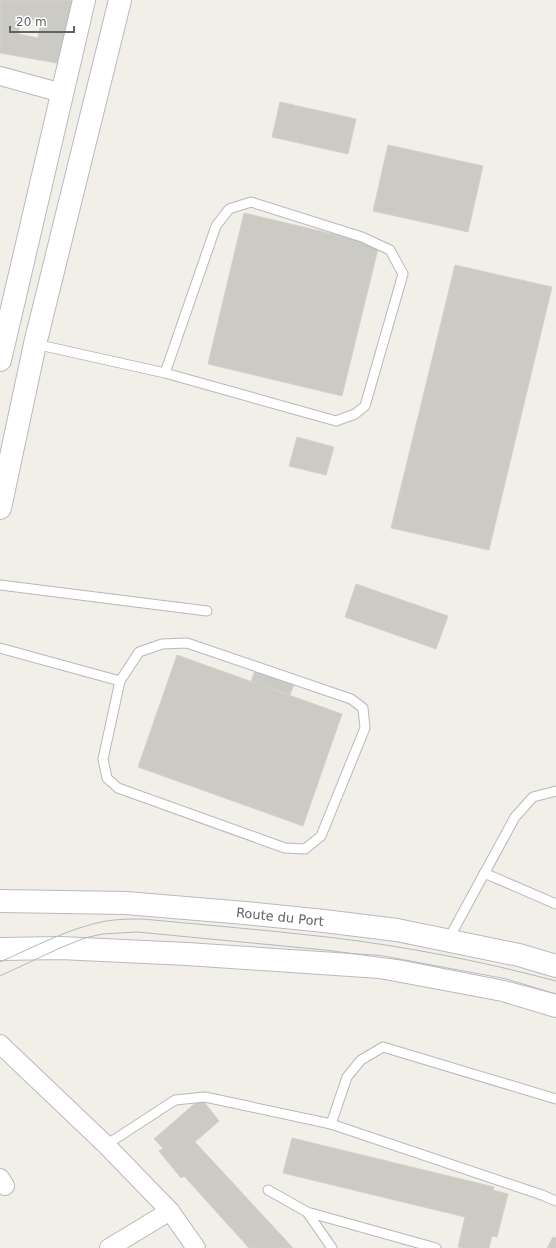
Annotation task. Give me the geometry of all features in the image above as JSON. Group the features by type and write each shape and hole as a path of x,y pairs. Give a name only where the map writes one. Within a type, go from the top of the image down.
{"main road":[{"path":"0,360 84,0"},
{"path":"0,508 35,344 120,0"},
{"name":"Route du Port","path":"0,901 126,903 245,913 397,930 519,954 556,966"},
{"path":"0,949 60,948 187,954 380,967 503,990 556,1006"}],"street":[{"path":"0,76 62,93"},
{"path":"0,1044 106,1145 170,1211 196,1248"},
{"path":"109,1248 170,1211"}],"lane":[{"path":"35,344 165,373 336,421 354,414 364,406 402,274 390,250 362,237 251,202 229,209 216,226 165,373"},
{"path":"0,585 207,611"},
{"path":"187,643 351,699 363,708 365,728 321,836 305,849 285,848 118,788 107,778 103,758 120,681 139,652 162,644 187,643"},
{"path":"0,648 120,681"},
{"path":"448,940 515,817 533,797 556,791"},
{"path":"484,873 556,904"},
{"path":"330,1124 347,1077 361,1060 383,1047 556,1099"},
{"path":"106,1145 175,1100 205,1096 330,1124 534,1192 556,1201"},
{"path":"268,1190 307,1212 436,1248"},
{"path":"307,1212 332,1248"}],"building":[{"path":"0,0 74,0 62,64 0,53","holes":["21,18 41,21 38,38 18,34"]},
{"path":"280,102 356,119 348,154 272,137"},
{"path":"388,145 483,166 468,232 373,211"},
{"path":"244,213 379,245 342,396 208,364"},
{"path":"455,265 552,287 489,550 391,528"},
{"path":"297,437 334,447 326,475 289,466"},
{"path":"356,584 448,616 436,649 345,617"},
{"path":"177,655 342,714 303,826 138,767"},
{"path":"255,670 294,684 290,695 251,682"},
{"path":"201,1098 219,1121 195,1142 293,1248 249,1248 184,1176 181,1178 159,1151 163,1148 154,1139"},
{"path":"292,1138 494,1187 493,1190 508,1194 497,1237 492,1236 489,1248 458,1247 465,1217 283,1173"},
{"path":"553,1237 556,1238 556,1248 547,1248"}],"tram line":[{"path":"0,962 52,938 92,924 116,920 143,919 304,934 385,945 471,961 556,981"},
{"path":"0,976 85,938 102,934 137,932 325,950 401,960 507,981 556,994"}]}
